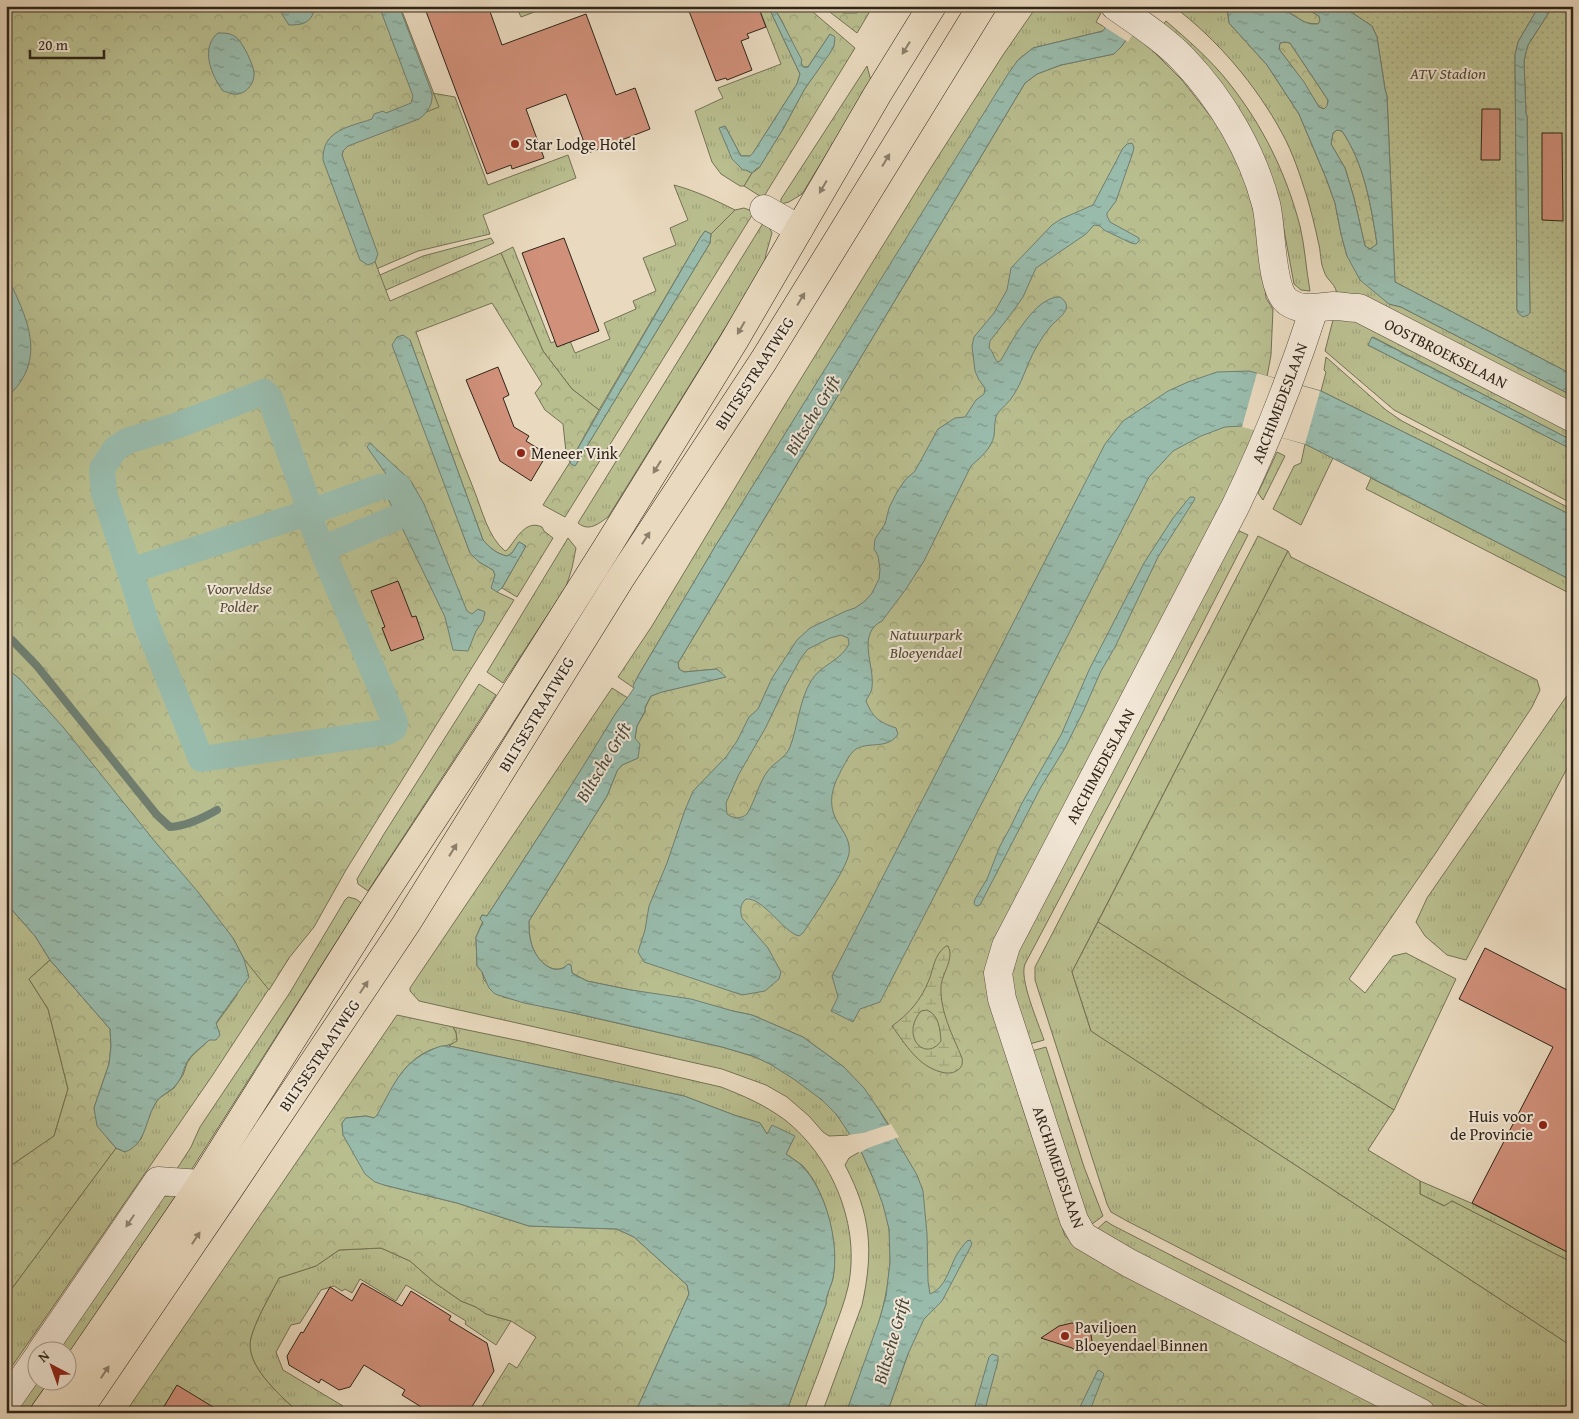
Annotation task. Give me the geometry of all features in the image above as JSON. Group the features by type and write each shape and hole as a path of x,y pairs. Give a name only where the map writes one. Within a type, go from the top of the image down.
{"main road":[{"name":"BILTSESTRAATWEG","path":"78,1364 201,1184 377,904 493,728 606,549 734,341 877,95 932,6"},
{"name":"BILTSESTRAATWEG","path":"77,1413 406,924 620,579 764,360 982,6"},
{"name":"BILTSESTRAATWEG","path":"44,1413 59,1392"}],"street":[{"path":"1115,6 1147,28 1183,60 1213,95 1247,149 1267,205 1276,274 1281,294 1288,302 1299,307 1314,309"},
{"path":"764,209 799,229"},
{"name":"OOSTBROEKSELAAN","path":"1314,309 1332,306 1359,308 1573,418"},
{"name":"ARCHIMEDESLAAN","path":"1314,309 1269,434 1235,507 1006,946 998,973 1002,999 1074,1220 1083,1236 1129,1263 1421,1413"},
{"path":"48,1342 158,1181 201,1184"},
{"path":"6,1403 28,1371"}],"green space":[{"name":"Voorveldse Polder","path":"6,6 400,6 439,107 332,149 390,301 501,253 543,351 572,389 599,410 570,462 566,452 563,424 545,410 535,393 542,384 492,303 416,332 486,523 494,538 505,551 526,528 536,525 542,527 553,538 517,597 502,588 526,546 519,542 512,553 507,556 488,546 483,540 410,340 443,478 470,553 479,562 493,570 497,592 514,600 346,870 314,927 289,958 269,990 244,959 233,938 6,694"},
{"path":"516,6 551,6 521,17"},
{"path":"758,6 768,6 800,74 797,84 750,156 741,156 725,126 720,128 746,170 752,173 744,186 740,186 721,174 712,162 695,111 723,98 718,88 781,64"},
{"path":"773,6 806,6 855,48 763,198 744,186 752,173 759,168 804,90 834,46 830,34 808,67 803,67"},
{"path":"822,6 846,6 843,13 857,13 860,6 873,6 857,33"},
{"path":"1037,6 1090,6 1101,13 1096,22 1106,28 1103,31 1033,48 1018,60 716,545 638,676 634,688 618,677 652,626 925,177 1003,55"},
{"path":"1173,6 1221,6 1227,9 1229,23 1267,65 1299,114 1335,203 1347,256 1389,304 1401,307 1573,396 1573,408 1337,297 1334,286 1325,275 1313,219 1299,172 1272,115 1248,80 1220,48"},
{"path":"1278,6 1302,6 1319,16 1320,21 1318,24 1306,23"},
{"name":"ATV Stadion","path":"1342,6 1539,6 1518,42 1515,55 1517,310 1528,315 1530,313 1527,116 1524,61 1528,45 1553,6 1573,6 1573,375 1395,282 1387,96 1377,37 1372,26"},
{"path":"1166,21 1215,66 1241,99 1263,133 1288,187 1300,226 1310,291 1301,290 1294,284 1282,219 1162,26"},
{"name":"Natuurpark Bloeyendael","path":"1131,33 1147,45 1182,80 1219,127 1240,164 1258,225 1266,298 1273,309 1271,355 1262,404 1245,461 988,976 1021,1103 1065,1236 1078,1246 1396,1413 887,1413 908,1354 889,1125 879,1110 844,1067 803,1037 752,1015 587,981 572,973 571,965 569,964 557,969 545,965 536,954 530,939 529,921 607,796 617,771 622,765 638,758 635,738 637,726 651,696 725,677 717,669 684,672 679,669 678,663 1025,83 1037,74 1061,65 1114,54"},
{"path":"1280,43 1290,43 1328,100 1328,106 1324,109 1319,107 1279,49"},
{"path":"867,66 871,81 802,194 789,202 781,204 781,199"},
{"path":"432,93 455,97 488,185 568,155 576,178 483,215 490,234 418,251 374,270 342,155 343,151"},
{"path":"1337,130 1342,131 1350,143 1366,185 1377,244 1370,249 1365,246 1345,168 1331,144 1333,133"},
{"path":"674,185 705,196 735,210 711,234 705,231 700,238 599,410 572,389 543,351 501,253 513,247 551,343 568,336 575,353 610,339 604,323 636,309 633,301 656,291 643,258 676,245 670,228 688,220"},
{"path":"744,208 754,212 565,517 543,505 570,462 575,466 710,243 711,234 735,210"},
{"path":"765,220 772,233 764,265 608,517 593,526 582,526 578,523"},
{"path":"491,238 494,243 331,314 380,275 423,256"},
{"path":"1348,317 1573,427 1573,441 1373,337 1368,345 1573,450 1573,504 1394,410 1325,351 1333,320"},
{"path":"1326,357 1386,410 1402,421 1573,510 1573,516 1321,391 1326,372 1324,370"},
{"path":"1305,444 1333,458 1301,525 1273,509 1294,466 1301,463"},
{"path":"1277,452 1285,456 1263,500 1258,493"},
{"path":"1371,478 1573,581 1573,595 1366,489"},
{"path":"1235,529 1248,535 1025,964 1024,971 1027,990 1044,1040 1026,1045 1009,968"},
{"path":"1258,536 1288,551 1072,972 1091,1031 1573,1347 1573,1413 1500,1413 1127,1221 1111,1212 1107,1204 1035,980 1035,967"},
{"path":"568,538 576,548 566,587 503,683 487,672"},
{"path":"1288,551 1291,557 1537,680 1540,690 1532,707 1435,854 1349,979 1365,993 1393,956 1406,953 1456,979 1394,1110 1098,922"},
{"path":"479,684 496,695 368,891 358,884 357,879"},
{"path":"612,688 628,698 616,713 576,779 487,916 482,915 480,919 483,921 476,937 477,966 482,972 484,980 503,997 722,1047 763,1060 818,1096 835,1113 851,1135 829,1136 787,1097 766,1085 722,1069 419,1001 410,991 410,988"},
{"path":"1571,693 1573,694 1573,757 1466,960 1447,955 1425,936 1416,922 1427,898 1566,697"},
{"path":"348,897 356,899 361,903 188,1175 173,1175 191,1147 200,1127 289,994"},
{"path":"6,903 35,936 50,960 29,979 48,1009 68,1089 54,1136 6,1169"},
{"path":"1098,922 1394,1110 1368,1150 1420,1181 1420,1194 1444,1206 1452,1201 1573,1263 1573,1347 1091,1031 1072,972"},
{"path":"233,938 289,958 212,1076 6,1375 6,1299 13,1287 116,1148 125,1152 141,1139 151,1111 158,1099 174,1088 183,1075 187,1063 209,1040 216,1024 237,995"},
{"path":"948,946 950,956 942,982 941,996 948,1024 962,1058 960,1069 951,1073 933,1069 919,1060 892,1026 904,1017 918,1000 926,987 937,957","holes":["927,1010 931,1012 938,1023 941,1041 935,1047 928,1049 922,1048 917,1044 913,1029 915,1020 921,1011"]},
{"path":"50,960 110,1029 109,1064 94,1108 108,1139 116,1148 13,1287 6,1283 6,1169 54,1136 68,1089 48,1009 29,979"},
{"path":"397,1015 453,1027 457,1041 428,1051 411,1063 398,1078 378,1115 374,1118 366,1116 346,1118 342,1123 343,1135 351,1147 384,1185 457,1203 529,1226 617,1229 634,1237 687,1285 689,1294 635,1413 478,1413 509,1363 517,1368 536,1337 511,1321 486,1314 476,1307 461,1301 435,1283 410,1261 381,1248 339,1250 316,1266 279,1278 253,1330 250,1345 255,1364 268,1382 299,1413 125,1413"},
{"path":"453,1027 721,1087 746,1097 770,1110 785,1120 802,1136 817,1154 839,1195 850,1241 851,1264 844,1302 803,1413 786,1413 826,1304 833,1278 834,1250 829,1218 818,1188 802,1165 786,1154 794,1137 767,1134 760,1123 684,1096 449,1046 457,1040"},
{"path":"1046,1047 1084,1167 1103,1216 1088,1227 1028,1052"},
{"path":"861,1151 878,1189 887,1219 890,1252 889,1276 879,1323 846,1413 822,1413 862,1305 866,1285 869,1250 868,1233 860,1200 845,1165 849,1158"},
{"path":"1420,1181 1471,1203 1573,1254 1573,1263 1452,1201 1445,1206 1420,1194"},
{"path":"177,1194 77,1342 56,1342 162,1197"},
{"path":"1106,1221 1479,1413 1442,1413 1324,1354 1093,1233"},
{"path":"381,1248 410,1261 435,1283 461,1301 476,1307 486,1314 511,1321 496,1345 465,1324 466,1321 406,1285 396,1301 360,1279 352,1293 345,1289 342,1291 334,1286 321,1290 300,1323 291,1325 276,1352 283,1370 343,1406 330,1413 299,1413 268,1382 255,1364 250,1345 253,1330 279,1278 316,1266 339,1250"},
{"path":"28,1392 42,1392 28,1413 7,1413"}],"water":[{"path":"278,6 316,6 307,22 289,25"},
{"path":"379,6 399,6 432,93 432,101 425,114 419,119 348,146 343,151 342,155 378,254 375,262 368,265 360,260 323,160 327,142 338,131 372,119 374,114 383,111 386,113 411,103 413,96"},
{"path":"768,6 773,6 802,60 803,67 808,67 830,34 835,37 834,46 830,53 804,90 759,168 752,173 743,170 732,159 719,128 725,126 741,156 750,156 797,84 800,74"},
{"path":"1227,6 1274,6 1283,9 1302,21 1318,24 1320,21 1319,16 1302,6 1342,6 1372,26 1377,37 1387,96 1395,282 1573,375 1573,396 1401,307 1389,304 1360,280 1347,256 1335,203 1299,114 1267,65 1229,23","holes":["1280,43 1290,43 1328,100 1327,106 1324,109 1319,107 1304,82 1279,49","1337,130 1342,131 1350,143 1366,185 1377,244 1370,249 1365,246 1345,168 1331,144 1333,133"]},
{"path":"1539,6 1553,6 1528,45 1524,61 1527,116 1530,313 1523,317 1517,310 1515,55 1518,42"},
{"name":"Biltsche Grift","path":"1111,19 1131,33 1114,54 1061,65 1037,74 1025,83 678,663 679,669 684,672 717,669 726,677 651,696 637,726 635,738 640,744 638,758 622,765 617,771 607,796 529,921 533,948 540,960 550,968 562,968 568,964 571,965 572,973 587,981 691,999 752,1015 803,1037 844,1067 864,1088 917,1175 923,1191 930,1294 940,1287 964,1244 970,1240 972,1243 942,1301 924,1319 908,1354 887,1413 846,1413 886,1296 890,1262 889,1229 883,1205 861,1151 836,1114 822,1100 795,1080 753,1056 722,1047 524,1003 495,994 489,988 482,972 477,966 476,937 483,922 480,919 482,915 487,916 616,712 634,688 633,686 638,676 716,545 1008,74 1018,60 1033,48 1103,31"},
{"path":"218,33 233,35 237,38 245,49 252,65 254,73 252,83 241,93 235,94 223,91 211,70 209,62 210,46"},
{"path":"1132,143 1134,147 1133,152 1116,201 1107,213 1107,216 1110,222 1139,238 1139,241 1136,244 1131,243 1104,230 1100,226 1094,225 1086,234 1036,268 1023,297 990,341 989,348 996,360 998,362 1001,360 1025,321 1042,304 1060,297 1066,305 1066,309 1043,337 1014,394 997,415 994,436 990,445 985,453 971,466 924,561 906,589 870,634 868,651 872,687 866,701 871,712 885,724 896,728 898,734 894,739 884,744 861,747 853,751 836,781 832,795 832,806 834,815 849,845 849,854 843,869 803,933 799,936 786,928 759,903 746,899 742,905 742,918 768,948 781,972 779,979 765,991 742,995 644,962 638,952 645,930 649,906 693,791 726,757 737,741 749,717 758,709 772,678 797,640 810,628 855,608 872,593 879,579 880,569 878,556 874,549 875,539 885,524 889,508 897,492 905,480 915,471 938,429 955,418 965,417 976,400 984,394 985,388 975,371 972,346 974,337 994,313 1007,290 1011,268 1052,225 1093,205 1123,148 1127,144","holes":["841,635 848,638 849,644 841,655 820,671 811,681 801,705 790,747 786,754 767,772 747,814 737,818 727,814 726,803 739,774 766,727 801,658 808,649 830,638"]},
{"path":"705,231 711,234 710,243 575,466 571,464 570,462"},
{"path":"6,273 26,322 30,337 31,353 27,368 19,383 6,398"},
{"path":"403,335 410,340 483,540 500,554 507,556 512,553 519,542 526,546 502,588 497,592 491,588 495,575 493,570 479,562 470,553 392,345 397,337"},
{"path":"1372,337 1573,441 1573,450 1368,345"},
{"path":"1249,371 1321,391 1573,516 1573,581 1305,444 1242,426 1225,427 1201,436 1173,451 1149,477 880,1002 860,1009 853,1022 831,1011 838,997 832,976 1105,444 1123,421 1168,391 1217,372"},
{"path":"370,443 411,481 424,504 467,611 472,614 478,609 485,612 483,621 476,631 468,651 453,650 445,617 381,484 387,479 386,474 367,447"},
{"path":"1190,497 1195,499 1158,557 1065,748 1041,787 980,905 976,906 974,904 975,899 987,879 1000,846 1061,735 1089,670 1144,563 1173,518"},
{"path":"6,668 20,679 63,727 198,892 233,938 244,959 249,977 216,1023 220,1035 216,1040 209,1040 189,1059 178,1083 157,1101 138,1143 125,1152 116,1148 97,1126 94,1108 109,1064 110,1029 50,960 35,936 6,903"},
{"path":"441,1046 449,1046 684,1096 760,1123 767,1134 772,1125 795,1136 786,1154 800,1164 811,1176 818,1189 833,1234 835,1264 826,1304 786,1413 635,1413 689,1294 687,1285 634,1237 617,1229 529,1226 457,1203 384,1185 375,1182 365,1174 343,1135 342,1123 346,1118 366,1116 374,1118 395,1082 409,1065 417,1058"},
{"path":"992,1354 998,1356 998,1361 984,1413 973,1413 989,1357"},
{"path":"1098,1370 1104,1374 1089,1413 1077,1413"}],"pier":[{"path":"1116,6 1150,6 1128,42 1103,26"},
{"path":"1257,373 1320,391 1305,444 1242,427"},
{"path":"891,1124 899,1137 859,1153 848,1135 863,1133"}],"building":[{"path":"424,6 488,6 502,45 586,14 616,95 635,88 650,129 588,153 566,94 526,109 544,158 512,169 511,165 487,174"},
{"path":"687,6 758,6 766,27 747,34 749,38 741,41 752,70 727,80 726,78 716,81"},
{"path":"1482,109 1500,109 1500,160 1481,160"},
{"path":"1542,133 1562,133 1563,221 1542,220"},
{"path":"564,238 599,331 557,347 522,253"},
{"path":"498,367 509,395 503,398 514,427 529,436 526,441 547,454 531,481 500,461 466,380"},
{"path":"398,581 412,617 416,616 424,639 391,651 382,628 385,627 371,591"},
{"name":"Huis voor de Provincie","path":"1485,948 1573,993 1573,1255 1472,1203 1553,1047 1459,999"},
{"path":"362,1283 402,1306 411,1291 451,1316 449,1320 487,1343 494,1371 468,1413 431,1413 402,1395 405,1390 364,1365 350,1387 339,1390 321,1379 319,1383 289,1365 287,1356 330,1287 352,1301"},
{"name":"Paviljoen Bloeyendael Binnen","path":"1072,1323 1085,1326 1091,1335 1091,1346 1085,1352 1077,1352 1072,1348 1041,1338 1059,1326"},
{"path":"177,1385 223,1413 160,1413"}],"waterway":[{"path":"130,571 104,493 102,469 115,449 127,441 176,426 264,392 270,398 306,498 307,512 322,549 410,512"},
{"path":"323,552 395,722 394,728 387,732 201,759 147,625 130,571 380,487 399,487 406,504"},
{"path":"6,636 37,666 157,815 170,827 189,823 217,810"}],"place":[{"name":"Star Lodge Hotel","path":"515,144"},
{"name":"Meneer Vink","path":"521,453"},
{"name":"Huis voor de Provincie","path":"1543,1125"},
{"name":"Paviljoen Bloeyendael Binnen","path":"1065,1336"}]}
